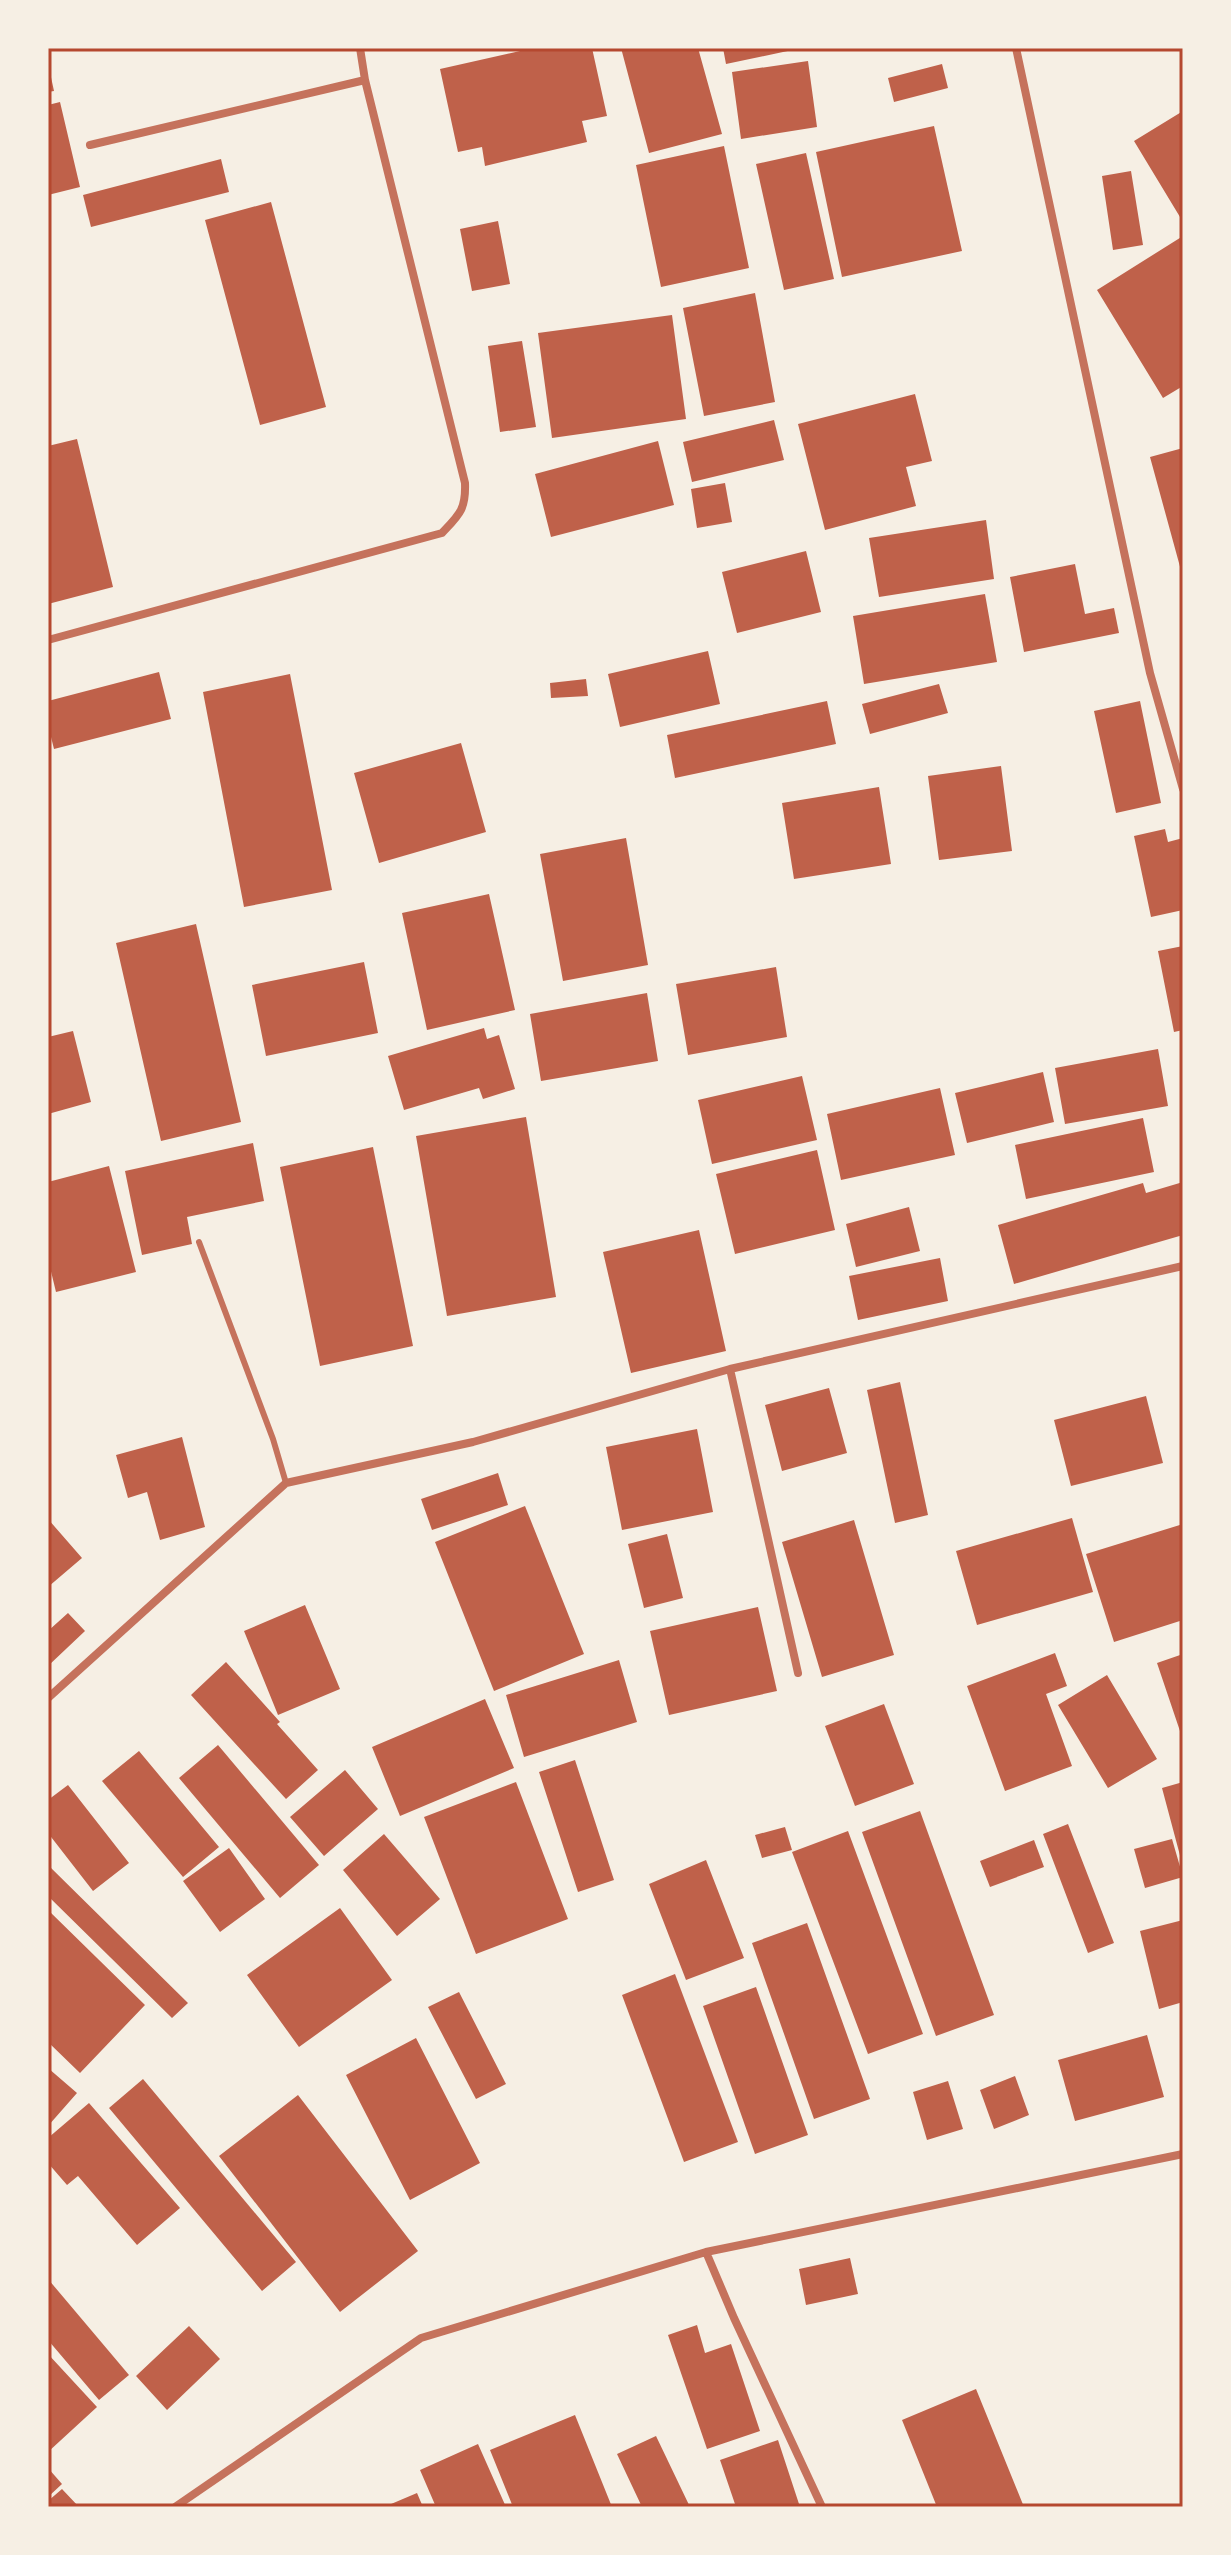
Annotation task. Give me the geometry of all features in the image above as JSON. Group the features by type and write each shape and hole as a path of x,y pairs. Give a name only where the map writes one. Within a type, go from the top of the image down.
{"street":[{"path":"48,640 442,533 461,512 466,499 465,483 365,80 360,48"},
{"path":"1016,48 1150,673 1183,789"},
{"path":"90,145 365,80"},
{"path":"48,1698 286,1483 473,1442 730,1369 1183,1266"},
{"path":"730,1369 798,1673"},
{"path":"175,2507 421,2338 706,2252 1183,2154"},
{"path":"706,2252 822,2507"}],"lane":[{"path":"199,1242 273,1439 286,1483"}],"building":[{"path":"533,48 592,48 607,116 582,121 587,142 485,166 482,147 458,152 440,69"},
{"path":"621,48 698,48 722,134 649,153"},
{"path":"723,48 797,48 797,49 726,64"},
{"path":"808,61 817,127 741,139 732,72"},
{"path":"942,64 948,88 894,102 888,78"},
{"path":"48,69 54,91 48,92"},
{"path":"60,102 80,187 48,195 48,105"},
{"path":"1183,111 1183,216 1180,217 1134,141"},
{"path":"934,126 962,251 842,277 816,152"},
{"path":"724,146 749,268 661,287 636,165"},
{"path":"806,153 834,279 784,290 756,164"},
{"path":"221,159 229,192 91,227 83,195"},
{"path":"1131,171 1143,245 1113,250 1102,176"},
{"path":"271,202 326,407 260,425 205,220"},
{"path":"498,221 510,284 472,291 460,229"},
{"path":"1183,236 1183,386 1163,398 1097,290"},
{"path":"755,293 775,402 704,416 683,308"},
{"path":"672,315 686,419 552,438 538,333"},
{"path":"522,341 536,427 500,432 488,346"},
{"path":"915,394 932,461 906,467 916,506 825,530 798,424"},
{"path":"774,420 784,460 692,482 683,442"},
{"path":"77,439 113,587 48,604 48,446"},
{"path":"658,441 674,505 551,537 535,474"},
{"path":"1183,448 1183,574 1182,574 1150,457"},
{"path":"725,483 732,522 697,528 691,489"},
{"path":"986,520 994,579 879,597 869,538"},
{"path":"806,551 821,612 737,633 722,572"},
{"path":"1075,564 1085,614 1114,608 1119,633 1024,652 1010,577"},
{"path":"985,594 997,662 864,684 853,616"},
{"path":"708,651 720,704 620,727 608,674"},
{"path":"159,672 171,719 54,749 48,725 48,701"},
{"path":"290,674 332,890 244,907 203,692"},
{"path":"586,679 588,696 551,698 550,683"},
{"path":"939,684 948,713 870,734 862,704"},
{"path":"827,701 836,744 675,778 667,735"},
{"path":"1140,701 1161,803 1116,813 1094,711"},
{"path":"461,743 486,832 379,863 354,773"},
{"path":"1001,766 1012,851 939,860 928,776"},
{"path":"879,787 891,864 794,879 782,803"},
{"path":"1165,829 1168,842 1183,838 1183,910 1151,917 1134,836"},
{"path":"626,838 648,965 563,981 540,854"},
{"path":"489,894 515,1010 427,1030 402,913"},
{"path":"196,924 241,1122 161,1141 116,943"},
{"path":"1183,946 1183,1030 1174,1032 1158,951"},
{"path":"364,962 378,1033 266,1056 252,985"},
{"path":"776,967 787,1037 688,1055 676,984"},
{"path":"647,993 658,1061 541,1081 530,1014"},
{"path":"484,1028 487,1039 499,1035 515,1089 483,1099 479,1088 404,1110 388,1056"},
{"path":"73,1031 91,1102 48,1114 48,1037"},
{"path":"1158,1049 1168,1106 1065,1124 1055,1068"},
{"path":"1043,1072 1054,1122 967,1143 955,1093"},
{"path":"802,1076 817,1140 712,1164 698,1100"},
{"path":"940,1088 955,1155 841,1180 827,1114"},
{"path":"526,1117 556,1297 447,1316 416,1136"},
{"path":"1143,1118 1154,1172 1026,1199 1015,1145"},
{"path":"253,1143 264,1201 187,1217 192,1244 142,1255 125,1171"},
{"path":"373,1147 413,1346 320,1366 280,1167"},
{"path":"817,1150 835,1230 735,1254 716,1174"},
{"path":"109,1166 136,1272 56,1292 48,1259 48,1182"},
{"path":"1183,1182 1183,1235 1014,1284 998,1225 1143,1183 1146,1193"},
{"path":"909,1207 920,1251 856,1267 846,1224"},
{"path":"699,1230 726,1351 631,1373 603,1252"},
{"path":"940,1258 948,1301 858,1320 849,1276"},
{"path":"900,1382 928,1515 895,1523 867,1390"},
{"path":"829,1388 847,1453 782,1471 765,1405"},
{"path":"1146,1396 1163,1463 1071,1486 1054,1420"},
{"path":"697,1429 713,1512 622,1530 606,1447"},
{"path":"182,1437 205,1527 160,1540 147,1492 128,1498 116,1455"},
{"path":"498,1473 508,1505 432,1530 421,1499"},
{"path":"525,1506 584,1654 494,1691 435,1542"},
{"path":"1072,1518 1093,1592 977,1625 956,1551"},
{"path":"48,1519 82,1558 48,1587"},
{"path":"854,1520 894,1655 822,1677 782,1542"},
{"path":"1183,1524 1183,1620 1114,1642 1086,1554"},
{"path":"667,1534 683,1598 644,1608 628,1544"},
{"path":"305,1605 340,1689 278,1715 244,1631"},
{"path":"758,1607 777,1691 669,1715 650,1631"},
{"path":"68,1613 85,1631 48,1666 48,1631"},
{"path":"1055,1653 1067,1686 1046,1694 1072,1766 1005,1791 967,1686"},
{"path":"1183,1654 1183,1737 1182,1737 1157,1663"},
{"path":"619,1660 637,1722 524,1757 506,1695"},
{"path":"226,1662 318,1770 286,1799 191,1695"},
{"path":"1107,1675 1157,1759 1108,1788 1058,1705"},
{"path":"485,1699 514,1768 400,1816 372,1747"},
{"path":"884,1704 914,1784 855,1806 825,1726"},
{"path":"218,1745 319,1865 280,1898 179,1778"},
{"path":"139,1751 219,1847 183,1877 102,1781"},
{"path":"575,1760 614,1880 578,1892 539,1772"},
{"path":"345,1770 378,1809 324,1856 290,1817"},
{"path":"516,1782 568,1919 476,1954 424,1817"},
{"path":"1183,1782 1183,1863 1182,1863 1162,1788"},
{"path":"68,1785 129,1863 93,1891 48,1833 48,1800"},
{"path":"920,1811 994,2015 936,2036 862,1832"},
{"path":"1068,1824 1114,1943 1088,1953 1043,1834"},
{"path":"785,1827 792,1850 762,1858 755,1835"},
{"path":"848,1831 923,2034 868,2054 792,1852"},
{"path":"384,1834 440,1899 397,1936 343,1870"},
{"path":"1172,1839 1183,1877 1145,1888 1134,1849"},
{"path":"1034,1840 1044,1867 990,1887 980,1861"},
{"path":"229,1848 265,1899 220,1932 183,1881"},
{"path":"706,1860 744,1958 686,1980 649,1884"},
{"path":"48,1865 188,2003 172,2018 48,1896"},
{"path":"340,1908 392,1980 299,2047 247,1975"},
{"path":"48,1910 145,2005 80,2073 48,2042"},
{"path":"1183,1920 1183,2002 1159,2009 1140,1931"},
{"path":"807,1923 870,2099 814,2119 752,1943"},
{"path":"675,1974 738,2142 684,2162 622,1995"},
{"path":"756,1987 808,2135 755,2154 703,2006"},
{"path":"459,1992 506,2084 476,2099 428,2007"},
{"path":"1147,2035 1164,2097 1075,2121 1058,2060"},
{"path":"416,2038 480,2163 410,2200 346,2075"},
{"path":"48,2068 77,2093 48,2126"},
{"path":"1015,2076 1029,2115 994,2129 980,2090"},
{"path":"143,2079 296,2262 262,2291 109,2108"},
{"path":"948,2081 963,2129 927,2140 913,2092"},
{"path":"298,2095 418,2251 340,2312 219,2156"},
{"path":"89,2103 180,2208 137,2245 78,2176 67,2185 48,2163 48,2138"},
{"path":"850,2258 858,2294 806,2305 799,2269"},
{"path":"48,2279 129,2375 99,2400 48,2340"},
{"path":"697,2325 705,2353 731,2344 760,2431 707,2449 668,2335"},
{"path":"189,2326 220,2359 167,2410 136,2376"},
{"path":"48,2354 97,2407 48,2452"},
{"path":"976,2389 1024,2507 937,2507 902,2420"},
{"path":"575,2415 612,2507 513,2507 490,2450"},
{"path":"656,2436 690,2507 642,2507 617,2454"},
{"path":"778,2440 800,2507 736,2507 720,2460"},
{"path":"478,2444 506,2507 436,2507 420,2470"},
{"path":"48,2468 62,2484 48,2497"},
{"path":"62,2489 79,2507 48,2507 48,2501"},
{"path":"417,2493 423,2507 384,2507"}]}
